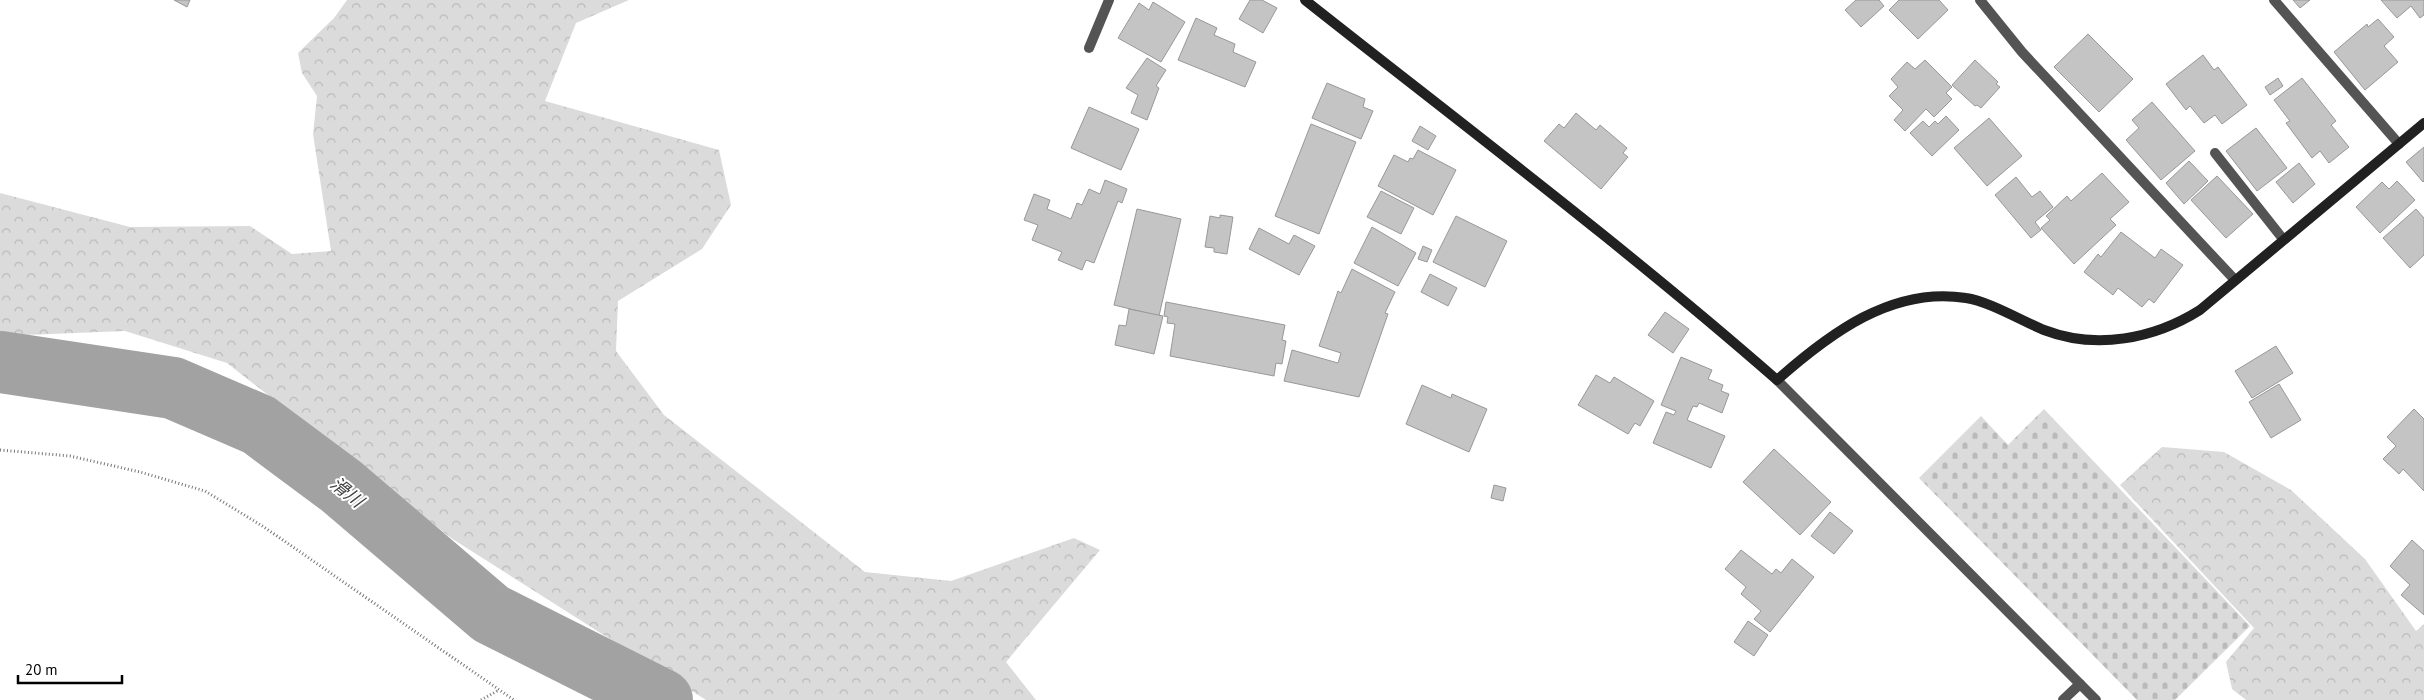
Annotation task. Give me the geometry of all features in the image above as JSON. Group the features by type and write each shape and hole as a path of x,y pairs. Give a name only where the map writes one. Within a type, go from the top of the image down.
{"street":[{"path":"1089,48 1109,0"},
{"path":"1304,0 1681,298 1777,380 2096,700"},
{"path":"1980,0 2022,52 2235,280"},
{"path":"2274,0 2399,144"},
{"path":"1777,380 1799,360 1856,319 1908,300 1936,297 1967,298 2054,333 2080,339 2122,339 2155,332 2182,321 2200,310 2283,239 2424,124"},
{"path":"2215,153 2283,239"},
{"path":"2063,700 2080,684"}],"path":[{"path":"0,450 70,456 140,472 205,491 264,527 514,700"},
{"path":"481,700 498,690"}],"green space":[{"path":"347,0 629,0 576,23 545,101 719,150 731,205 702,249 618,301 616,351 664,415 865,572 951,581 1074,538 1100,550 1006,662 1036,700 706,700 451,538 227,363 125,331 0,336 0,193 130,227 250,226 292,254 331,251 313,134 317,96 302,73 298,53 334,18"},
{"path":"2044,409 2250,626 2175,700 2137,700 1919,478 1981,416 2008,445"},
{"path":"2162,447 2224,452 2291,490 2365,559 2416,631 2424,624 2424,700 2246,700 2232,689 2226,662 2254,628 2120,485"}],"building":[{"path":"174,0 190,0 187,7"},
{"path":"1250,0 1262,0 1277,8 1263,33 1239,19"},
{"path":"1856,0 1879,0 1884,6 1861,27 1845,10"},
{"path":"1899,0 1939,0 1948,10 1918,39 1889,10"},
{"path":"2293,0 2310,0 2300,8"},
{"path":"2381,0 2424,0 2424,15 2420,18 2411,6 2397,18"},
{"path":"1153,2 1185,22 1161,62 1118,38 1139,3 1149,10"},
{"path":"1196,18 1217,28 1214,35 1235,44 1233,52 1256,62 1245,87 1178,60"},
{"path":"2378,19 2394,37 2384,46 2398,62 2365,90 2334,52 2367,24 2368,27"},
{"path":"2088,34 2133,79 2099,112 2054,67"},
{"path":"2203,55 2214,70 2218,67 2247,105 2222,124 2215,115 2204,123 2190,106 2186,110 2166,84"},
{"path":"1147,58 1166,70 1156,86 1159,88 1147,120 1131,113 1138,95 1126,88"},
{"path":"1925,60 1952,87 1946,93 1952,99 1934,117 1926,109 1905,131 1894,120 1903,110 1889,96 1898,87 1891,79 1907,62 1915,69"},
{"path":"1975,60 1998,82 1996,84 2000,87 1981,108 1977,105 1975,106 1952,85"},
{"path":"2278,78 2283,86 2270,95 2265,87"},
{"path":"2302,78 2336,121 2331,125 2349,147 2329,163 2320,151 2312,158 2286,123 2290,121 2274,100"},
{"path":"1327,83 1365,99 1363,107 1373,111 1361,139 1312,118"},
{"path":"2152,102 2195,151 2161,180 2126,140 2139,128 2132,120"},
{"path":"1089,107 1139,129 1121,170 1071,148"},
{"path":"1576,113 1596,130 1600,125 1627,148 1623,153 1628,157 1601,189 1544,141 1559,124 1564,128"},
{"path":"1946,116 1959,130 1932,156 1910,133 1923,121 1929,127 1935,121 1938,124"},
{"path":"1989,118 2022,156 1987,186 1954,148"},
{"path":"1311,124 1356,142 1319,234 1275,216"},
{"path":"1420,126 1436,136 1428,150 1412,141"},
{"path":"2256,128 2287,168 2257,191 2226,151"},
{"path":"2424,147 2424,181 2423,182 2406,162"},
{"path":"1418,150 1456,170 1433,215 1378,186 1394,155 1408,162 1410,158 1413,159"},
{"path":"2189,161 2208,181 2184,204 2166,183"},
{"path":"2299,163 2315,184 2293,203 2276,182"},
{"path":"2102,173 2129,202 2110,219 2116,225 2074,264 2041,228 2050,220 2046,216 2067,196 2071,201"},
{"path":"2217,176 2253,214 2226,238 2191,200"},
{"path":"2016,177 2032,197 2040,191 2053,207 2035,222 2041,230 2031,238 1995,195"},
{"path":"1105,180 1127,189 1122,203 1118,201 1094,263 1086,260 1082,270 1058,260 1062,252 1032,240 1038,225 1024,220 1034,194 1050,200 1047,209 1071,219 1077,203 1082,205 1089,189 1100,194"},
{"path":"2397,181 2415,200 2380,233 2356,207 2382,182 2389,189"},
{"path":"1381,191 1414,208 1401,234 1367,217"},
{"path":"1137,209 1181,219 1159,316 1114,305"},
{"path":"2416,209 2424,218 2424,255 2410,268 2383,238"},
{"path":"1220,215 1233,217 1227,254 1214,252 1214,248 1205,247 1210,216 1220,218"},
{"path":"1456,216 1507,241 1485,287 1433,262"},
{"path":"1372,227 1416,253 1398,286 1354,263"},
{"path":"1259,228 1289,244 1294,235 1315,246 1299,275 1249,249"},
{"path":"2121,232 2155,258 2161,249 2183,265 2154,303 2149,299 2142,307 2118,288 2113,295 2084,272 2098,254 2101,257"},
{"path":"1423,246 1432,250 1427,262 1418,259"},
{"path":"1352,269 1395,292 1385,313 1388,314 1359,397 1284,381 1292,350 1338,363 1341,353 1319,346 1338,291 1341,293"},
{"path":"1430,274 1457,288 1448,306 1421,292"},
{"path":"1166,302 1285,325 1282,340 1286,341 1282,364 1276,363 1274,376 1170,356 1175,324 1167,323 1168,317 1164,316"},
{"path":"1129,309 1163,316 1154,354 1115,345 1119,325 1126,326"},
{"path":"1665,312 1689,329 1673,353 1648,335"},
{"path":"2276,346 2293,373 2252,398 2235,371"},
{"path":"1681,357 1712,370 1708,379 1723,385 1721,391 1729,394 1722,413 1699,403 1697,407 1693,406 1687,420 1725,436 1711,468 1653,443 1666,412 1674,415 1676,411 1661,405"},
{"path":"1596,375 1610,383 1614,377 1654,401 1640,426 1635,423 1628,434 1578,405"},
{"path":"2279,384 2301,420 2271,438 2249,402"},
{"path":"1422,385 1451,398 1452,394 1487,409 1469,452 1406,424"},
{"path":"2414,409 2424,419 2424,491 2403,469 2399,474 2383,459 2396,446 2387,437"},
{"path":"1774,449 1831,502 1800,535 1743,482"},
{"path":"1494,485 1506,488 1503,501 1491,498"},
{"path":"1830,512 1853,531 1834,554 1811,536"},
{"path":"2412,540 2424,551 2424,615 2401,595 2410,585 2390,566"},
{"path":"1741,550 1772,574 1776,569 1781,573 1792,559 1814,577 1770,632 1754,619 1761,611 1741,594 1746,587 1725,569"},
{"path":"1748,621 1768,635 1754,656 1734,642"}],"waterway":[{"name":"滑川","path":"0,362 173,388 259,425 341,486 491,614 662,700"}]}
